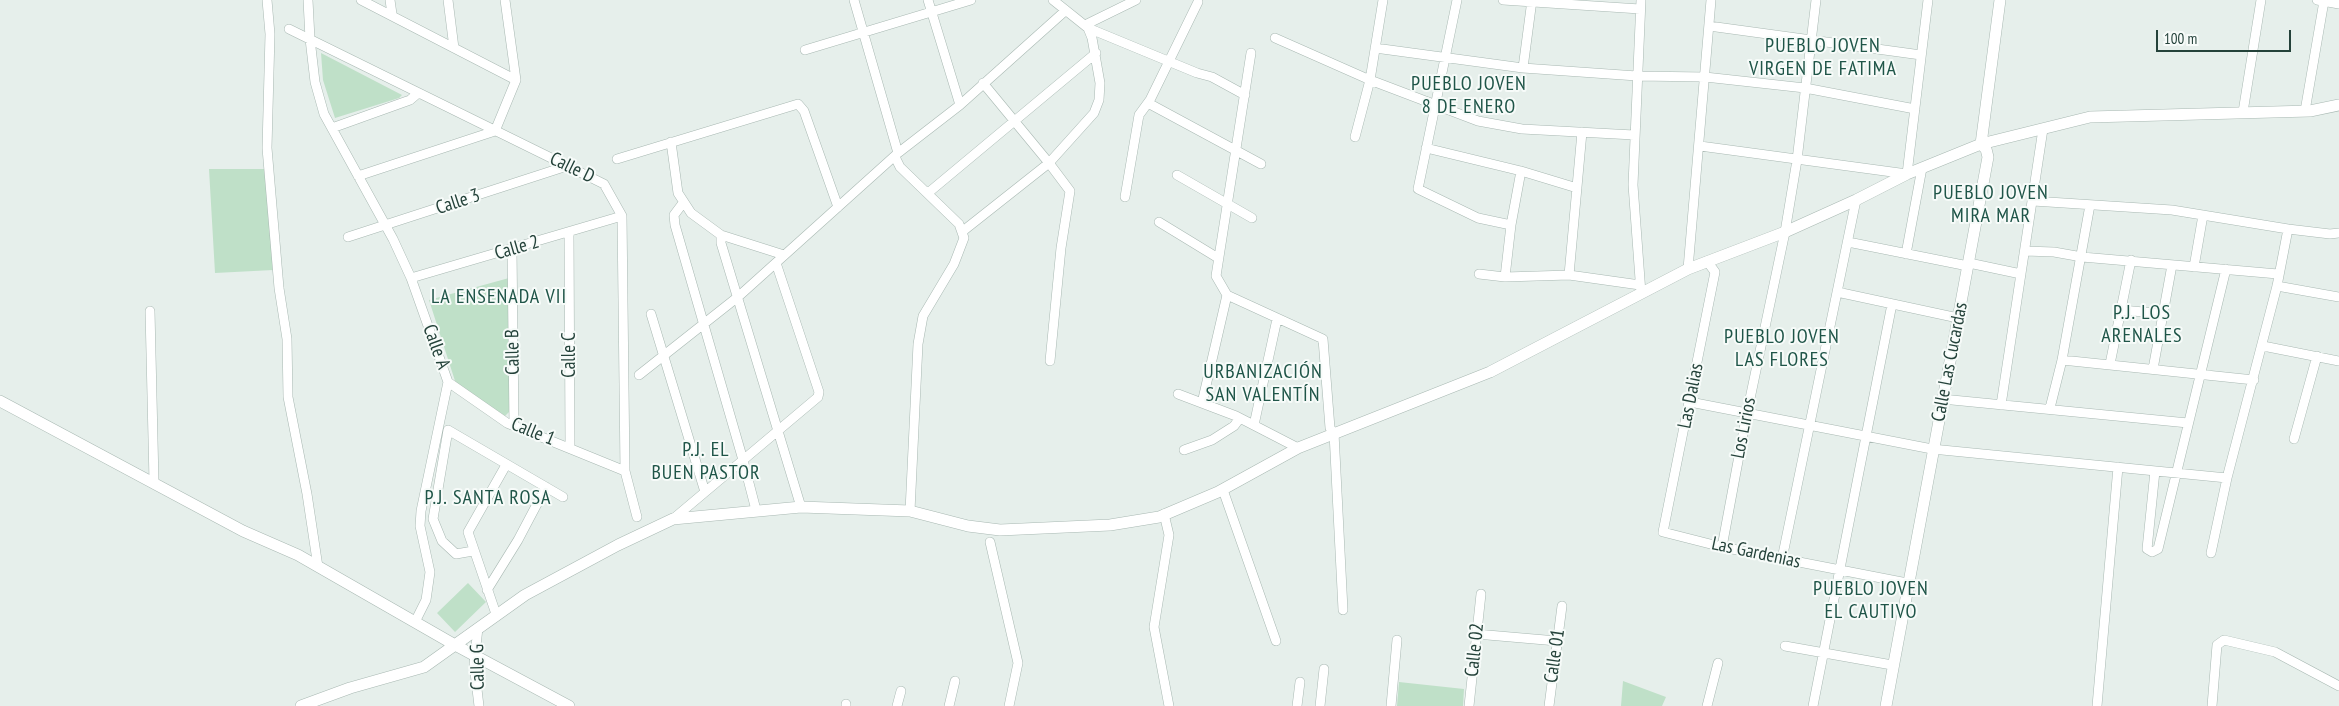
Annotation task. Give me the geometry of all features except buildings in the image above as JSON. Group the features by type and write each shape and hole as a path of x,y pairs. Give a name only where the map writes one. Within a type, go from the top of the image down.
{"street":[{"path":"267,0 270,34 267,148 280,288 287,339 288,397 307,494 318,567"},
{"name":"Calle A","path":"308,0 315,82 324,114 386,225 411,278 448,382 421,511 420,526 430,572 426,600 415,622"},
{"path":"361,0 392,14 516,80"},
{"path":"390,0 392,14"},
{"path":"448,0 454,48"},
{"path":"358,176 495,131 516,80 505,0"},
{"path":"854,0 900,166 963,231 964,238 958,256 923,316 918,344 910,511"},
{"path":"928,0 960,105"},
{"path":"805,50 970,0"},
{"path":"1053,0 1087,27 1169,62 1212,77 1245,95"},
{"path":"1087,27 1136,0"},
{"path":"1355,136 1370,80 1383,0"},
{"path":"1457,0 1418,188 1478,218 1511,224"},
{"path":"1503,0 1640,4 1633,185 1640,289"},
{"path":"1688,269 1711,0"},
{"name":"Los Lirios","path":"1722,547 1747,413 1785,232 1797,160 1816,0"},
{"path":"1907,174 1928,0"},
{"path":"1981,144 2000,0"},
{"path":"2243,112 2261,0"},
{"path":"2305,111 2320,1 2339,4"},
{"path":"1125,197 1136,127 1140,115 1148,103 1198,2"},
{"path":"1523,68 1532,2"},
{"path":"639,375 738,296 897,155 960,105 1065,11"},
{"path":"1709,26 1921,55"},
{"path":"963,231 1050,162 1094,113 1100,100 1100,83 1096,53 1087,27"},
{"name":"Calle D","path":"289,29 417,94 604,184 622,216 626,471 637,517"},
{"path":"1275,38 1370,80 1478,121 1522,129 1634,135"},
{"path":"1375,48 1523,68 1637,76 1705,77 1805,88 1915,109"},
{"path":"928,193 1096,53"},
{"path":"1251,53 1216,276 1227,295 1323,339 1330,428 1334,433 1343,610"},
{"path":"984,83 1050,162 1070,193 1063,232 1050,361"},
{"path":"332,128 410,100 417,94"},
{"path":"1148,103 1261,164"},
{"path":"617,159 798,104 804,111 838,208"},
{"path":"673,519 801,507 910,511 968,526 1000,530 1110,524 1164,514 1223,490 1298,448 1490,372 1640,289 1707,261 1785,232 1856,200 1907,174 1981,144 2090,117 2305,111 2339,105"},
{"path":"2001,405 2043,129"},
{"path":"1568,276 1582,132"},
{"path":"671,142 678,193 683,203 697,218 722,235 784,255"},
{"name":"Calle Las Cucardas","path":"1886,706 1907,583 1969,265 1988,157 1986,149 1981,144"},
{"path":"1700,146 1907,174"},
{"path":"1426,148 1521,171 1577,188"},
{"name":"Calle 3","path":"348,237 567,166"},
{"path":"1906,254 1922,168"},
{"path":"1505,277 1511,224 1521,171"},
{"path":"1176,175 1252,218"},
{"path":"1782,559 1856,200"},
{"path":"2033,201 2203,215 2288,229 2330,234 2339,233"},
{"path":"683,203 674,218 744,460 756,510"},
{"path":"2050,408 2062,360 2090,205"},
{"path":"2194,267 2203,215"},
{"name":"Calle 2","path":"411,278 622,216"},
{"path":"1159,222 1218,258"},
{"path":"2211,553 2227,478 2277,286 2288,229"},
{"name":"Calle C","path":"569,232 570,447"},
{"path":"722,235 721,243 801,507"},
{"path":"1848,242 2021,274"},
{"name":"Calle B","path":"512,249 514,426"},
{"path":"2025,251 2054,252 2082,257 2278,274"},
{"path":"2110,364 2131,260"},
{"name":"Las Dalias","path":"1663,532 1715,272 1707,261"},
{"path":"301,706 350,688 424,667 525,595 610,549 673,519 814,401 819,392 776,263"},
{"path":"2153,369 2172,265"},
{"path":"2156,471 2147,548 2152,552 2158,549 2226,270"},
{"path":"1479,274 1505,277 1568,276 1640,289"},
{"path":"2277,286 2339,297"},
{"path":"1837,292 1958,318"},
{"path":"1202,403 1227,295"},
{"path":"1813,706 1892,304"},
{"path":"2122,310 2164,314"},
{"path":"150,311 154,482"},
{"path":"651,314 705,492"},
{"path":"1254,425 1277,319"},
{"path":"2262,346 2339,361"},
{"path":"2294,440 2317,356"},
{"path":"2062,360 2254,380"},
{"name":"Calle 1","path":"448,382 514,426 626,471"},
{"path":"1178,394 1240,418 1298,448"},
{"path":"1942,400 2050,408 2188,423"},
{"path":"0,401 243,531 318,567 455,645 569,706"},
{"path":"1690,402 1932,449 2227,478"},
{"path":"1184,450 1212,440 1234,426 1240,418"},
{"path":"473,551 456,554 442,541 433,518 448,430 564,497"},
{"path":"496,614 468,532 506,465"},
{"path":"2097,706 2118,466"},
{"path":"487,590 518,540 546,487"},
{"path":"1223,490 1276,641"},
{"path":"1164,514 1169,535 1154,627 1168,706"},
{"name":"Las Gardenias","path":"1663,532 1722,547 1907,583"},
{"path":"990,542 1018,663 1009,706"},
{"name":"Calle 02","path":"1468,706 1481,594"},
{"name":"Calle 01","path":"1549,706 1562,606"},
{"name":"Calle G","path":"478,628 475,655 479,706"},
{"path":"1476,634 1557,641"},
{"path":"1390,706 1397,640"},
{"path":"2212,706 2217,645 2224,640 2275,652 2339,686"},
{"path":"1785,646 1892,665"},
{"path":"1707,706 1718,663"},
{"path":"1320,706 1324,668"},
{"path":"949,706 955,681"},
{"path":"1297,706 1300,682"},
{"path":"897,706 901,691"}],"green space":[{"path":"321,53 402,95 399,98 335,118 323,80"},
{"path":"209,169 265,169 273,270 215,273"},
{"path":"509,278 509,412 505,416 456,384 429,300"},
{"path":"468,583 486,602 455,632 437,613"},
{"path":"1623,681 1666,697 1662,706 1621,706"},
{"path":"1399,682 1464,689 1463,706 1397,706"}],"district":[{"name":"PUEBLO JOVEN VIRGEN DE FATIMA","path":"1823,58"},
{"name":"PUEBLO JOVEN 8 DE ENERO","path":"1469,96"},
{"name":"PUEBLO JOVEN MIRA MAR","path":"1991,204"},
{"name":"LA ENSENADA VII","path":"499,297"},
{"name":"P.J. LOS ARENALES","path":"2142,324"},
{"name":"PUEBLO JOVEN LAS FLORES","path":"1782,348"},
{"name":"URBANIZACIÓN SAN VALENTÍN","path":"1263,384"},
{"name":"P.J. EL BUEN PASTOR","path":"706,462"},
{"name":"P.J. SANTA ROSA","path":"488,498"},
{"name":"PUEBLO JOVEN EL CAUTIVO","path":"1871,600"}]}
